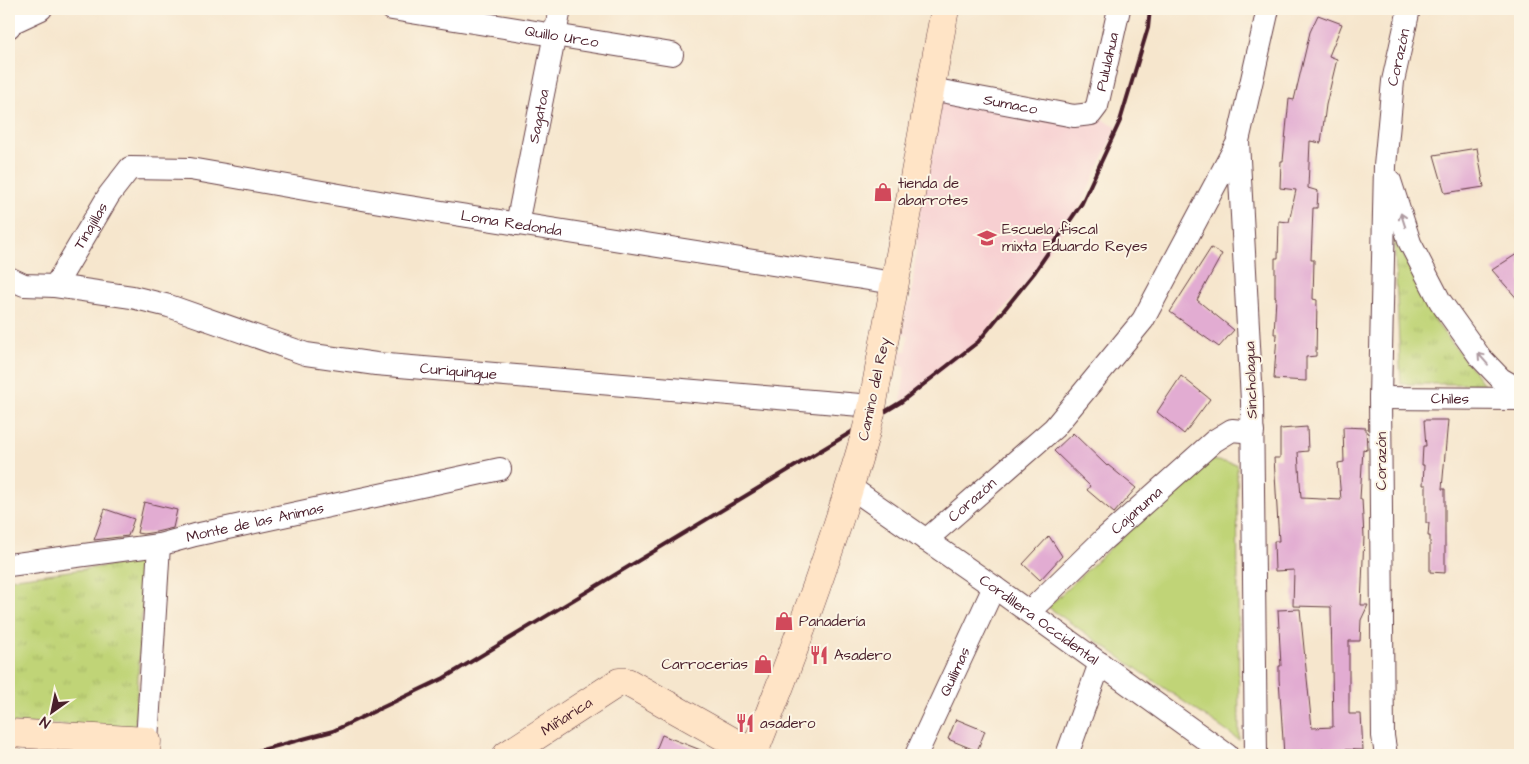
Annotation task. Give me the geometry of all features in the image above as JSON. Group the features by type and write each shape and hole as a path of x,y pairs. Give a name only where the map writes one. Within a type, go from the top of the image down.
{"street":[{"path":"9,27 13,22 40,9"},
{"name":"Quillo Urco","path":"392,9 672,54"},
{"name":"Sagatoa","path":"517,224 560,9"},
{"name":"Camino del Rey","path":"755,754 802,628 850,487 869,418 945,9"},
{"name":"Pululahua","path":"1091,114 1098,106 1119,9"},
{"name":"Sincholagua","path":"1256,755 1253,432 1238,141 1268,9"},
{"name":"Corazón","path":"1386,755 1383,736 1380,398 1385,166 1393,81 1409,9"},
{"name":"Sumaco","path":"931,89 1074,116 1091,114"},
{"name":"Corazón","path":"926,540 1054,428 1143,320 1238,141"},
{"name":"Corazón","path":"1385,166 1410,243 1440,301 1475,350 1501,379 1520,390"},
{"name":"Loma Redonda","path":"130,168 190,170 894,283"},
{"name":"Tinajillas","path":"55,286 109,194 130,168"},
{"name":"Curiquingue","path":"9,278 24,285 55,286 132,297 169,306 306,354 376,364 869,418"},
{"name":"Chiles","path":"1380,398 1520,399"},
{"name":"Cajanuma","path":"1029,612 1103,540 1214,441 1232,430 1253,432"},
{"name":"Monte de las Animas","path":"9,565 159,545 195,535 500,469"},
{"name":"Cordillera Occidental","path":"850,487 994,587 1227,755"},
{"path":"9,732 147,748 159,545"},
{"name":"Quilimas","path":"916,755 994,587"},
{"path":"1067,755 1100,663"},
{"name":"Miñarica","path":"507,755 619,682 627,682 755,754"}],"shaded area":[{"name":"Escuela fiscal mixta Eduardo Reyes","path":"931,89 1091,114 1117,127 1082,203 1034,273 978,342 901,402 905,367 899,366 901,350 906,351 908,335 902,334 906,303 911,303"}],"green space":[{"path":"1394,236 1437,324 1484,384 1401,384"},
{"path":"1205,459 1237,464 1239,740 1048,607"},
{"path":"145,561 135,727 9,723 9,579"}],"building":[{"path":"1318,15 1342,24 1329,56 1337,59 1326,105 1321,143 1310,141 1308,188 1318,191 1317,208 1313,208 1311,260 1314,260 1313,299 1317,300 1316,356 1306,357 1306,381 1274,379 1277,334 1274,334 1276,297 1275,258 1278,258 1279,221 1289,222 1296,190 1280,188 1281,161 1283,161 1289,99 1294,100 1310,32"},
{"path":"1477,148 1484,187 1445,193 1434,155"},
{"path":"1211,248 1222,254 1197,300 1234,330 1219,347 1170,312"},
{"path":"1520,252 1520,302 1492,270"},
{"path":"1181,376 1210,399 1184,434 1157,412"},
{"path":"1424,420 1448,420 1442,489 1445,489 1445,573 1430,572 1430,536 1428,536 1429,523 1426,523 1426,485 1423,485 1424,465 1422,465 1423,446 1426,446"},
{"path":"1307,427 1308,451 1298,452 1301,498 1341,500 1338,463 1344,462 1343,427 1366,428 1367,450 1363,449 1360,499 1362,499 1364,537 1361,605 1368,605 1361,620 1360,641 1349,641 1349,714 1361,714 1363,750 1322,749 1322,755 1284,755 1279,679 1279,666 1281,666 1278,610 1300,609 1312,728 1333,727 1331,607 1293,606 1294,570 1275,571 1274,541 1279,541 1274,458 1280,458 1280,429"},
{"path":"1073,433 1107,466 1136,488 1114,513 1087,490 1090,486 1054,451"},
{"path":"144,502 177,510 173,528 143,534 137,533"},
{"path":"105,509 134,519 128,536 94,540"},
{"path":"1049,536 1062,556 1040,580 1023,564"},
{"path":"956,719 985,731 977,751 948,739"},
{"path":"662,735 711,754 711,755 654,755"}],"railway":[{"path":"243,755 333,731 444,678 901,402 978,342 1034,273 1082,203 1120,121 1148,28 1150,9"},
{"path":"1520,112 1520,138"}],"place":[{"name":"tienda de abarrotes","path":"883,192"},
{"name":"Escuela fiscal mixta Eduardo Reyes","path":"987,238"},
{"name":"Panadería","path":"784,621"},
{"name":"Asadero","path":"819,655"},
{"name":"Carrocerias","path":"763,664"},
{"name":"asadero","path":"745,723"}]}
